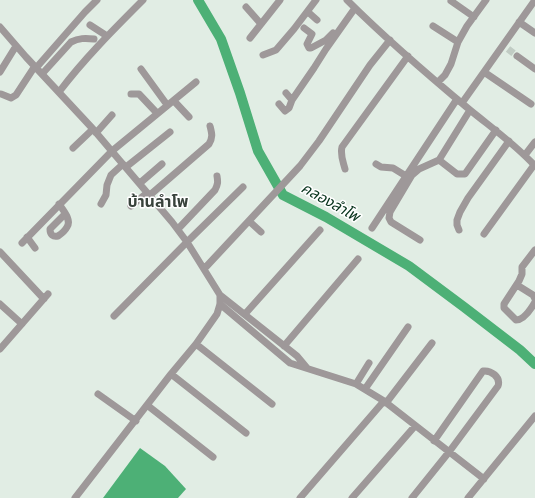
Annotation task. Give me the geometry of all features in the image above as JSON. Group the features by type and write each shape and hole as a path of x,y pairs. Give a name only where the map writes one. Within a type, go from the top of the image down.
{"street":[{"path":"2,94 11,98 16,95 36,67 97,0"},
{"path":"59,92 107,36 143,0"},
{"path":"250,38 280,0"},
{"path":"263,55 276,50 308,12 316,0"},
{"path":"347,0 470,110 525,155 535,166 484,234"},
{"path":"438,82 445,75 451,64 458,42 486,0"},
{"path":"372,228 406,176 460,101 505,48 519,22 535,0"},
{"path":"451,1 474,17"},
{"path":"246,7 261,24"},
{"path":"312,34 307,44 309,48 312,48 332,35 354,7"},
{"path":"279,104 286,111 289,108 292,100 354,7"},
{"path":"308,12 317,20"},
{"path":"519,22 535,33"},
{"path":"90,25 107,36"},
{"path":"433,26 458,42"},
{"path":"0,27 111,150 178,229 220,295 246,314 297,356 307,369"},
{"path":"304,28 322,42"},
{"path":"42,74 71,42 77,39 94,39"},
{"path":"204,269 300,166 319,141 370,65 390,40"},
{"path":"0,72 16,46"},
{"path":"345,169 341,157 342,147 408,56"},
{"path":"517,56 535,69"},
{"path":"141,69 165,102"},
{"path":"484,72 530,104"},
{"path":"111,150 196,82"},
{"path":"22,243 111,150 180,90"},
{"path":"286,93 292,100"},
{"path":"131,94 139,94 155,111"},
{"path":"174,101 189,117"},
{"path":"420,240 391,222 389,218 390,212 412,175 419,169 439,160 470,110"},
{"path":"73,148 112,114"},
{"path":"131,206 209,144 212,139 210,126"},
{"path":"439,160 457,174 465,174 496,130"},
{"path":"101,204 106,195 107,185 111,175 170,132"},
{"path":"459,230 457,220 460,212 468,198 509,141"},
{"path":"525,155 535,142"},
{"path":"140,183 162,164"},
{"path":"376,164 381,167 393,168 406,176"},
{"path":"178,229 215,190 218,185 216,176"},
{"path":"114,316 243,188"},
{"path":"59,204 65,214"},
{"path":"249,221 261,232"},
{"path":"246,314 320,230"},
{"path":"27,237 35,248"},
{"path":"535,250 522,267 522,274 517,285 504,304 504,308 516,320 519,320 524,317 535,302"},
{"path":"0,252 46,296 0,349"},
{"path":"284,346 358,259"},
{"path":"517,285 533,295 535,298"},
{"path":"75,498 218,314 220,295"},
{"path":"0,304 22,324"},
{"path":"220,304 290,363 356,384 365,389 385,402 484,479"},
{"path":"365,389 408,327"},
{"path":"300,498 385,402 432,343"},
{"path":"196,344 272,404"},
{"path":"356,384 369,363"},
{"path":"412,498 449,452 498,386 500,382 498,378 490,372 483,371 434,441"},
{"path":"171,374 246,433"},
{"path":"98,394 136,421"},
{"path":"148,405 213,457"},
{"path":"468,498 535,416"},
{"path":"352,498 415,426"}],"shaded area":[{"path":"140,448 165,466 186,489 178,498 103,498"}],"waterway":[{"name":"คลองลำโพ","path":"198,0 221,39 258,151 283,195 326,217 409,266 520,350 535,364"}],"tunnel":[{"path":"508,49 517,56"}],"district":[{"name":"บ้านลำโพ","path":"158,203"}]}
